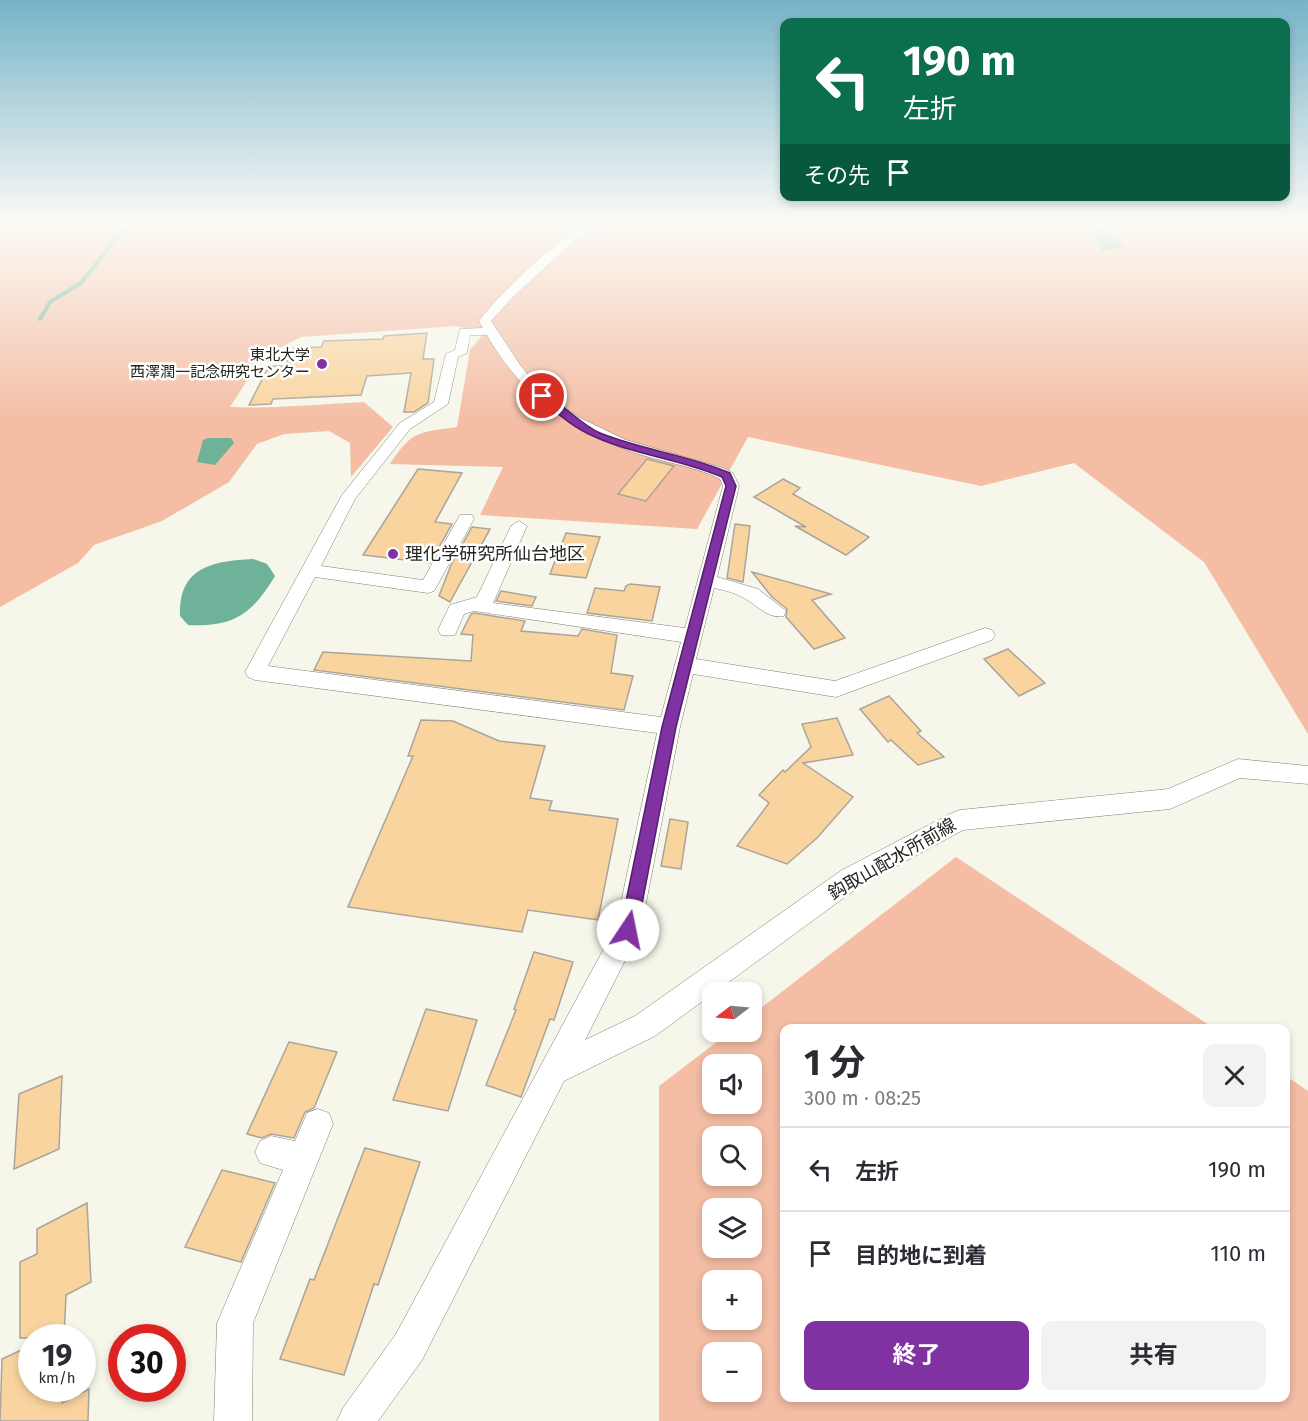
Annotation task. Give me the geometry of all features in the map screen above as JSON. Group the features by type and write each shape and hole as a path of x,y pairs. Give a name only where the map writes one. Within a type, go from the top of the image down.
{"street":[{"path":"356,1421 410,1347 628,930 669,727 731,486 727,476 695,462 620,444 576,423 524,381 485,321 499,300 513,288"},
{"path":"490,331 464,332 461,353 452,354 441,404 405,426 348,498 255,672 622,718 669,727"},
{"path":"308,570 428,587 466,519"},
{"path":"519,526 500,545 481,608 691,636"},
{"path":"705,581 755,593 777,611"},
{"path":"448,630 457,610 483,602"},
{"path":"684,664 836,689 985,635"},
{"name":"鈎取山配水所前線","path":"555,1070 645,1026 851,878 960,820 1170,799 1238,768 1308,775"},
{"path":"233,1421 235,1323 318,1124"},
{"path":"271,1152 303,1158"}],"shaded area":[{"path":"0,288 1308,288 1308,734 1204,562 1074,463 981,486 748,437 697,529 480,515 503,467 390,464 404,445 418,435 457,427 470,350 484,333 456,326 301,337 262,357 230,407 281,407 364,402 393,427 351,477 350,443 329,431 284,434 257,444 229,482 162,521 94,545 78,563 0,607"},
{"path":"231,438 234,443 215,465 197,462 203,440"},
{"path":"253,559 267,564 275,576 258,600 240,616 230,620 218,624 188,625 180,616 181,600 185,587 192,577 212,565"},
{"path":"956,857 1207,1024 780,1024 780,1402 1290,1402 1290,1079 1308,1091 1308,1421 659,1421 659,1086 717,1042 762,1042 762,1007"}],"building":[{"path":"427,333 423,359 434,359 428,403 414,412 404,412 411,373 367,376 361,395 273,399 271,404 249,405 269,366 285,366 294,348 321,347 324,341 383,339 384,336"},
{"path":"647,459 674,466 646,501 618,494"},
{"path":"418,469 462,473 435,522 452,524 430,563 363,555"},
{"path":"783,479 800,488 793,494 869,537 846,555 795,526 806,527 754,497"},
{"path":"735,524 750,526 743,582 727,578"},
{"path":"472,527 490,529 450,602 439,596 451,565"},
{"path":"566,533 600,537 586,578 550,574"},
{"path":"752,572 831,594 812,600 845,638 814,649 786,617 787,609 772,597"},
{"path":"630,584 660,587 652,621 587,613 595,588 624,591"},
{"path":"501,591 536,597 532,606 496,601"},
{"path":"471,614 525,621 521,631 578,636 582,629 617,635 611,673 633,676 624,710 314,670 323,652 471,661 473,635 461,634"},
{"path":"1008,649 1045,683 1019,696 984,659"},
{"path":"889,696 921,731 917,733 944,757 918,765 891,740 888,742 860,709"},
{"path":"837,718 853,755 803,763 853,797 817,838 787,864 737,846 769,803 759,795 783,770 785,772 811,747 802,724"},
{"path":"421,720 453,721 499,741 545,746 530,798 552,801 549,810 618,819 598,920 528,910 522,932 348,907 413,756 408,756"},
{"path":"670,819 688,822 681,869 661,866"},
{"path":"534,952 573,962 554,1020 550,1019 521,1097 486,1085 516,1010 514,1009"},
{"path":"426,1009 477,1020 448,1111 393,1100"},
{"path":"289,1042 337,1052 314,1108 305,1112 294,1138 271,1134 262,1138 247,1134"},
{"path":"62,1076 59,1149 14,1169 19,1094"},
{"path":"365,1148 420,1162 378,1285 374,1284 344,1375 280,1359 310,1279 314,1280"},
{"path":"222,1170 275,1183 241,1262 185,1247"},
{"path":"87,1203 91,1282 66,1295 65,1324 20,1324 20,1262 37,1254 37,1229"},
{"path":"18,1352 18,1402 89,1402 88,1421 0,1421 2,1359"}],"waterway":[{"path":"40,319 50,302 72,288"}],"place":[{"name":"東北大学 西澤潤一記念研究センター","path":"322,364"},
{"name":"理化学研究所仙台地区","path":"393,554"}],"route":[{"path":"542,396 576,423 598,435 650,453 695,462 727,476 731,486 700,599 669,727 628,930"}]}
